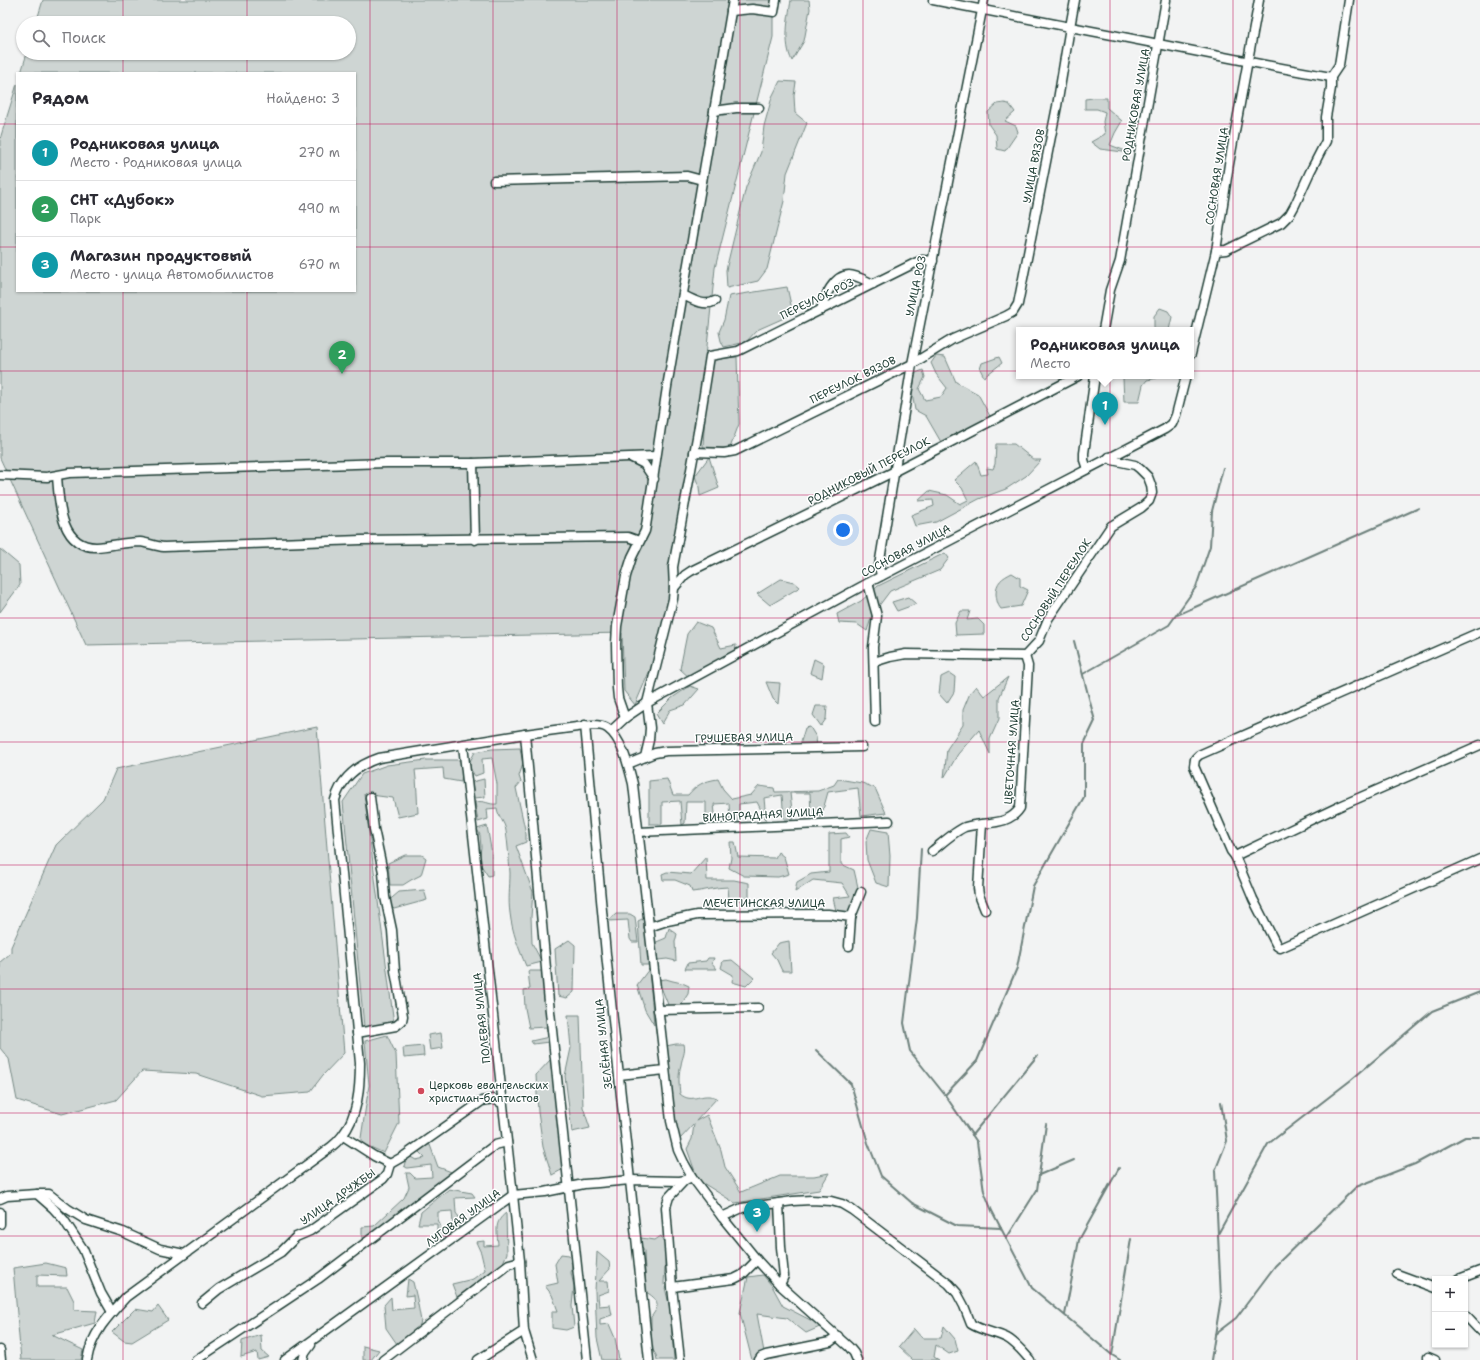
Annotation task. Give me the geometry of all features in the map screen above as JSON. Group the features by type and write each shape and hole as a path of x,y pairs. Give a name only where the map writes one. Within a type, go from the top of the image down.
{"street":[{"path":"625,718 618,698 617,688 617,626 626,576 632,557 645,532 654,479 656,456 733,0"},
{"path":"731,11 752,8 774,12 776,0"},
{"path":"933,0 1157,43 1246,62 1331,77"},
{"name":"УЛИЦА РОЗ","path":"881,576 879,566 912,364 984,0"},
{"name":"УЛИЦА ВЯЗОВ","path":"1016,308 1057,106 1075,0"},
{"name":"РОДНИКОВАЯ УЛИЦА","path":"1104,327 1110,290 1120,261 1157,43 1166,0"},
{"name":"СОСНОВАЯ УЛИЦА","path":"1194,342 1216,251 1246,62 1259,0"},
{"path":"1216,251 1223,251 1233,247 1281,223 1290,214 1326,141 1326,117 1331,88 1331,77 1338,65 1349,0"},
{"path":"714,111 736,108 759,108"},
{"path":"494,181 687,176 702,180"},
{"name":"ПЕРЕУЛОК РОЗ","path":"694,452 710,356 738,350 917,262 922,260 933,261"},
{"path":"821,310 825,298 838,279 851,275 873,284"},
{"path":"683,295 706,304 715,301"},
{"name":"ПЕРЕУЛОК ВЯЗОВ","path":"694,452 724,453 735,451 912,364 953,339 1006,316 1016,308"},
{"name":"РОДНИКОВЫЙ ПЕРЕУЛОК","path":"674,588 685,575 691,571 895,471 1072,379"},
{"path":"1087,469 1084,460 1084,453 1095,379"},
{"name":"СОСНОВАЯ УЛИЦА","path":"611,731 625,718 647,703 881,576 1165,429 1172,424 1176,415 1185,379"},
{"path":"645,757 650,728 647,703 673,599 673,567 694,452"},
{"path":"0,475 47,477 69,473 387,463 473,463 656,456"},
{"path":"630,457 644,464 654,479"},
{"name":"СОСНОВЫЙ ПЕРЕУЛОК","path":"874,662 906,654 1025,656 1039,641 1048,619 1107,530 1115,523 1141,508 1149,501 1152,493 1151,485 1148,477 1140,468 1135,465 1112,460 1109,457"},
{"path":"473,463 475,540"},
{"path":"57,476 59,505 65,525 73,538 84,545 95,547 139,542 164,547 367,540 475,540 628,537 639,541"},
{"path":"868,583 877,616 874,638 875,722"},
{"path":"1480,632 1199,755 1195,759 1194,766 1253,899 1277,946 1280,948 1480,859"},
{"name":"ЦВЕТОЧНАЯ УЛИЦА","path":"932,852 964,828 1006,820 1017,813 1020,808 1028,666 1025,656"},
{"path":"86,1360 99,1329 126,1297 331,1148 343,1136 352,1119 360,1082 358,1033 336,811 338,789 353,772 370,761 379,758 585,725 601,725 611,731 616,737 628,764 633,784 658,1010 674,1136 688,1178 780,1285 838,1336 858,1359"},
{"name":"ЗЕЛЁНАЯ УЛИЦА","path":"585,725 605,946 649,1360"},
{"path":"525,734 550,1002 587,1360"},
{"name":"ПОЛЕВАЯ УЛИЦА","path":"463,745 520,1261 524,1331 533,1360"},
{"path":"1235,856 1338,807 1480,745"},
{"name":"ГРУШЕВАЯ УЛИЦА","path":"628,764 666,751 862,747"},
{"path":"358,1033 396,1026 402,1021 403,1016 395,972 392,930 385,897 383,872 374,829 370,797"},
{"name":"ВИНОГРАДНАЯ УЛИЦА","path":"638,832 889,820"},
{"path":"982,824 978,888 985,910"},
{"path":"849,946 851,917 861,892"},
{"name":"МЕЧЕТИНСКАЯ УЛИЦА","path":"649,927 672,919 697,915 828,914 851,917"},
{"path":"658,1010 758,1008"},
{"path":"619,1075 666,1070"},
{"path":"343,1136 374,1156 390,1164 404,1156 482,1101 493,1099 502,1103"},
{"path":"196,1360 318,1279 495,1146 507,1142"},
{"name":"УЛИЦА ДРУЖБЫ","path":"202,1303 219,1289 281,1252 296,1237 310,1232 383,1179 388,1174 390,1164"},
{"path":"680,1360 672,1287 667,1201 669,1197 688,1178"},
{"name":"ЛУГОВАЯ УЛИЦА","path":"286,1360 296,1357 318,1336 513,1195 545,1192 584,1184 630,1180 688,1178"},
{"path":"37,1194 64,1220 79,1243 89,1263 100,1293 112,1312"},
{"path":"0,1199 8,1196 49,1194 68,1209 86,1220 123,1232 160,1249 184,1254"},
{"path":"722,1217 742,1208 779,1203 810,1200 830,1201 842,1204 949,1284 957,1293 971,1324 981,1330 1006,1338 1016,1344 1030,1360"},
{"path":"779,1203 784,1276 780,1285"},
{"path":"0,1212 0,1224"},
{"path":"672,1287 734,1279 742,1275 757,1260"},
{"path":"383,1360 509,1264 520,1261"},
{"path":"1468,1276 1480,1271"},
{"path":"1397,1274 1432,1285"},
{"path":"1468,1318 1480,1331"},
{"path":"478,1360 524,1331"},
{"name":"ЛУГОВАЯ УЛИЦА","path":"303,1360 305,1353 318,1336"},
{"path":"759,1360 761,1357 766,1355 830,1342 838,1336"},
{"path":"0,1350 1,1360"}],"shaded area":[{"path":"43,0 773,0 773,37 715,268 703,385 681,498 670,623 635,705 624,691 622,633 86,645 0,458 0,139 16,87 16,292 356,292 356,72 21,72 25,60 356,60 356,16 38,16"},
{"path":"791,0 809,0 810,9 804,41 792,61 789,54 787,39"},
{"path":"780,81 796,82 794,96 795,113 807,123 787,173 784,201 767,269 758,281 727,288 726,270 746,187 761,152 764,126 772,97"},
{"path":"1107,98 1107,108 1122,121 1110,145 1131,153 1100,149 1091,142 1105,134 1103,122 1105,112 1097,109 1085,109 1085,99"},
{"path":"997,104 1009,104 1015,112 1005,121 1016,126 1018,132 1005,151 997,149 996,135 989,125 988,112"},
{"path":"787,287 793,314 757,330 746,342 724,347 719,332 724,320 729,296"},
{"path":"1160,308 1168,311 1172,317 1170,327 1154,327 1154,316"},
{"path":"936,356 945,357 956,382 978,394 991,418 941,442 926,416 915,410 912,393 916,373 923,370 925,377 919,389 925,400 941,397 947,388 936,374 931,363"},
{"path":"737,357 739,424 730,448 703,447 705,413 714,359"},
{"path":"999,357 1002,363 984,377 980,369 982,363"},
{"path":"1123,379 1152,379 1147,380 1143,385 1139,402 1124,402"},
{"path":"996,444 1014,444 1034,460 1041,460 1026,476 1006,489 979,499 936,522 915,526 911,515 934,506 933,500 918,501 929,491 947,495 960,504 968,500 962,488 954,480 976,461 981,475 988,474 987,468 993,469 995,464"},
{"path":"709,457 719,488 700,496 699,487 695,476"},
{"path":"0,549 19,565 20,585 0,612"},
{"path":"945,553 949,558 940,570 890,591 872,615 867,631 857,624 839,623 837,614 861,601 878,586"},
{"path":"1012,573 1020,578 1020,586 1028,590 1021,606 1001,609 997,601 997,586 998,583"},
{"path":"781,579 794,582 800,587 770,605 757,594"},
{"path":"908,597 916,604 897,611 892,602"},
{"path":"961,611 970,611 967,620 978,619 984,625 984,634 956,635 955,623"},
{"path":"696,622 711,628 721,648 736,645 735,655 691,679 680,669 687,634"},
{"path":"814,659 824,664 822,678 810,673"},
{"path":"949,673 955,677 954,692 947,703 939,694 941,677"},
{"path":"1008,677 999,698 999,719 990,739 990,754 979,730 958,754 944,778 947,749 963,725 963,710 970,693 976,686 984,696"},
{"path":"766,682 780,683 778,704 773,699"},
{"path":"690,686 699,689 685,705 670,710 662,724 656,714 672,698"},
{"path":"816,706 827,706 826,719 821,726 813,715"},
{"path":"317,727 344,1053 323,1075 310,1092 262,1096 196,1074 142,1071 116,1100 62,1114 17,1100 9,1059 0,1048 0,962 11,953 11,947 56,845 103,799 116,769"},
{"path":"810,727 816,737 817,748 799,748 805,728"},
{"path":"520,748 523,764 519,776 521,782 516,788 526,834 526,842 516,846 533,892 531,917 532,943 542,962 526,966 512,927 509,903 510,873 508,846 503,822 497,808 487,809 488,819 478,822 475,802 497,804 497,784 492,758 482,759 483,773 475,776 468,765 475,752 492,749"},
{"path":"426,760 460,760 462,771 461,782 444,779 443,768 415,770 418,813 398,817 393,798 364,794 394,1024 369,1031 364,1027 343,802 362,774 387,765"},
{"path":"484,779 485,797 474,798 472,782"},
{"path":"667,779 673,795 688,795 701,784 718,779 723,789 732,799 751,795 759,786 774,788 775,792 818,791 834,785 838,779 862,783 875,788 886,813 861,816 858,788 828,792 821,817 811,815 810,793 790,793 793,819 784,819 782,795 764,798 766,820 757,802 739,804 739,824 730,821 729,803 714,804 716,823 706,823 706,802 686,802 685,823 682,825 680,801 662,802 662,824 649,824 649,781"},
{"path":"487,826 492,854 492,875 488,876 479,862 481,847 480,835 477,829"},
{"path":"871,829 888,832 890,856 889,887 876,883 867,860 866,841"},
{"path":"846,833 849,837 841,839 841,864 854,870 860,896 853,911 837,915 833,898 850,896 842,883 813,880 795,892 797,882 811,874 829,872 829,834"},
{"path":"730,842 735,842 738,857 775,858 778,852 784,857 789,874 778,877 744,876 729,868 731,858"},
{"path":"405,855 422,855 426,858 421,875 403,885 390,885 388,863"},
{"path":"706,857 707,880 734,880 749,883 749,896 743,900 729,900 728,887 692,892 690,886 675,880 663,880 662,874 667,872 691,874"},
{"path":"424,890 427,900 394,909 386,903 399,892"},
{"path":"616,914 630,914 635,917 638,942 632,942 630,939 628,920 608,921"},
{"path":"642,919 646,922 647,942 651,965 641,965 638,921"},
{"path":"669,928 677,934 675,942 676,961 667,959 658,960 655,954 654,943 666,938"},
{"path":"569,940 575,945 574,992 567,998 558,996 555,949"},
{"path":"789,941 791,971 782,971 777,960 771,953 779,943"},
{"path":"708,958 714,958 712,963 717,969 685,969 688,963 706,961"},
{"path":"732,960 754,978 746,986 732,982 733,975 721,968 723,961"},
{"path":"649,969 654,1025 645,1010 637,985"},
{"path":"528,971 542,971 567,1167 552,1175 543,1147 538,1112 536,1075 551,1059 549,1042 533,1044 531,1041 549,1037 546,1027 529,1028 525,1008 524,990 530,989"},
{"path":"666,979 689,986 688,994 682,1003 682,1006 669,1007 658,980"},
{"path":"568,1015 580,1015 583,1107 590,1128 572,1132 565,1076 571,1048"},
{"path":"441,1033 443,1048 430,1050 428,1035"},
{"path":"387,1035 396,1054 399,1123 384,1153 361,1143 361,1138 369,1085 365,1041"},
{"path":"684,1044 684,1052 679,1072 680,1094 689,1098 711,1096 717,1098 696,1121 707,1115 721,1150 725,1167 741,1192 780,1176 814,1176 829,1173 819,1190 735,1203 698,1180 687,1149 692,1139 694,1124 680,1139 673,1119 666,1046"},
{"path":"423,1046 424,1056 404,1058 403,1048"},
{"path":"422,1144 430,1145 438,1167 457,1174 362,1241 362,1227 374,1226 404,1198 409,1187 406,1173 410,1173 415,1178 432,1177 431,1165 407,1168 404,1166 407,1155 416,1160 425,1158 419,1152"},
{"path":"449,1189 472,1193 475,1197 455,1198 456,1213 464,1224 449,1237 446,1230 453,1224 452,1211 438,1212 438,1219 445,1239 437,1239 437,1224 418,1224 421,1212"},
{"path":"506,1213 507,1253 503,1263 457,1297 452,1284 473,1279 485,1270 481,1253 476,1242 484,1241 484,1246 498,1245 498,1223 502,1216"},
{"path":"661,1236 666,1248 664,1284 670,1308 674,1360 657,1360 651,1347 651,1317 656,1309 657,1303 653,1297 646,1292 644,1251 640,1244 641,1238 655,1240"},
{"path":"597,1252 609,1262 610,1269 599,1281 608,1281 609,1291 598,1295 599,1306 610,1305 612,1315 600,1319 600,1325 609,1324 615,1338 619,1360 602,1360 597,1338 595,1291"},
{"path":"561,1254 569,1255 572,1265 571,1273 574,1286 572,1306 574,1327 566,1330 552,1328 552,1311 558,1311 552,1295 545,1286 558,1283 555,1264"},
{"path":"46,1263 66,1268 67,1276 37,1275 37,1287 67,1287 74,1301 74,1310 97,1311 95,1323 52,1335 83,1350 81,1360 21,1360 13,1268"},
{"path":"763,1275 772,1286 783,1306 822,1326 806,1333 787,1318 757,1314 764,1352 752,1360 740,1313 748,1277"},
{"path":"408,1279 413,1282 421,1321 417,1334 397,1344 386,1328 384,1305 391,1297 392,1310 414,1308 413,1295 406,1296"},
{"path":"158,1306 168,1320 132,1342 124,1341 112,1332 135,1309 153,1312"},
{"path":"944,1326 955,1339 958,1351 949,1354 936,1345 934,1357 939,1360 913,1360 899,1347 914,1329 922,1338 941,1338"},
{"path":"261,1335 262,1351 269,1357 258,1360 257,1352 241,1357 242,1341"},
{"path":"363,1346 379,1350 371,1360 363,1360"}],"waterway":[{"path":"1083,674 1169,625 1196,587 1210,546 1212,511 1223,468"},
{"path":"1177,615 1419,508"},
{"path":"945,1095 977,1061 1017,968 1033,886 1084,797 1084,744 1095,721 1074,641"},
{"path":"921,849 917,918 904,1023 910,1051 945,1095 977,1142 984,1191 992,1211 1032,1288 1120,1360"},
{"path":"1218,1234 1268,1144 1351,1080 1432,1011 1480,992"},
{"path":"816,1050 851,1084 868,1143 881,1176 912,1203 957,1226 1001,1228"},
{"path":"972,1135 1037,1056"},
{"path":"1211,1360 1221,1298 1215,1171 1227,1141 1221,1102"},
{"path":"1006,1239 1037,1190 1046,1124"},
{"path":"1215,1334 1236,1318 1275,1266 1356,1187 1415,1164 1465,1137 1480,1137"},
{"path":"1039,1175 1074,1160"},
{"path":"1065,1315 1079,1240 1119,1168"},
{"path":"1112,1355 1131,1239"}],"place":[{"name":"СНТ «Дубок»","path":"342,374"},
{"name":"Родниковая улица","path":"1105,425"},
{"name":"Церковь евангельских христиан-баптистов","path":"421,1091"},
{"name":"Магазин продуктовый","path":"757,1232"}]}
